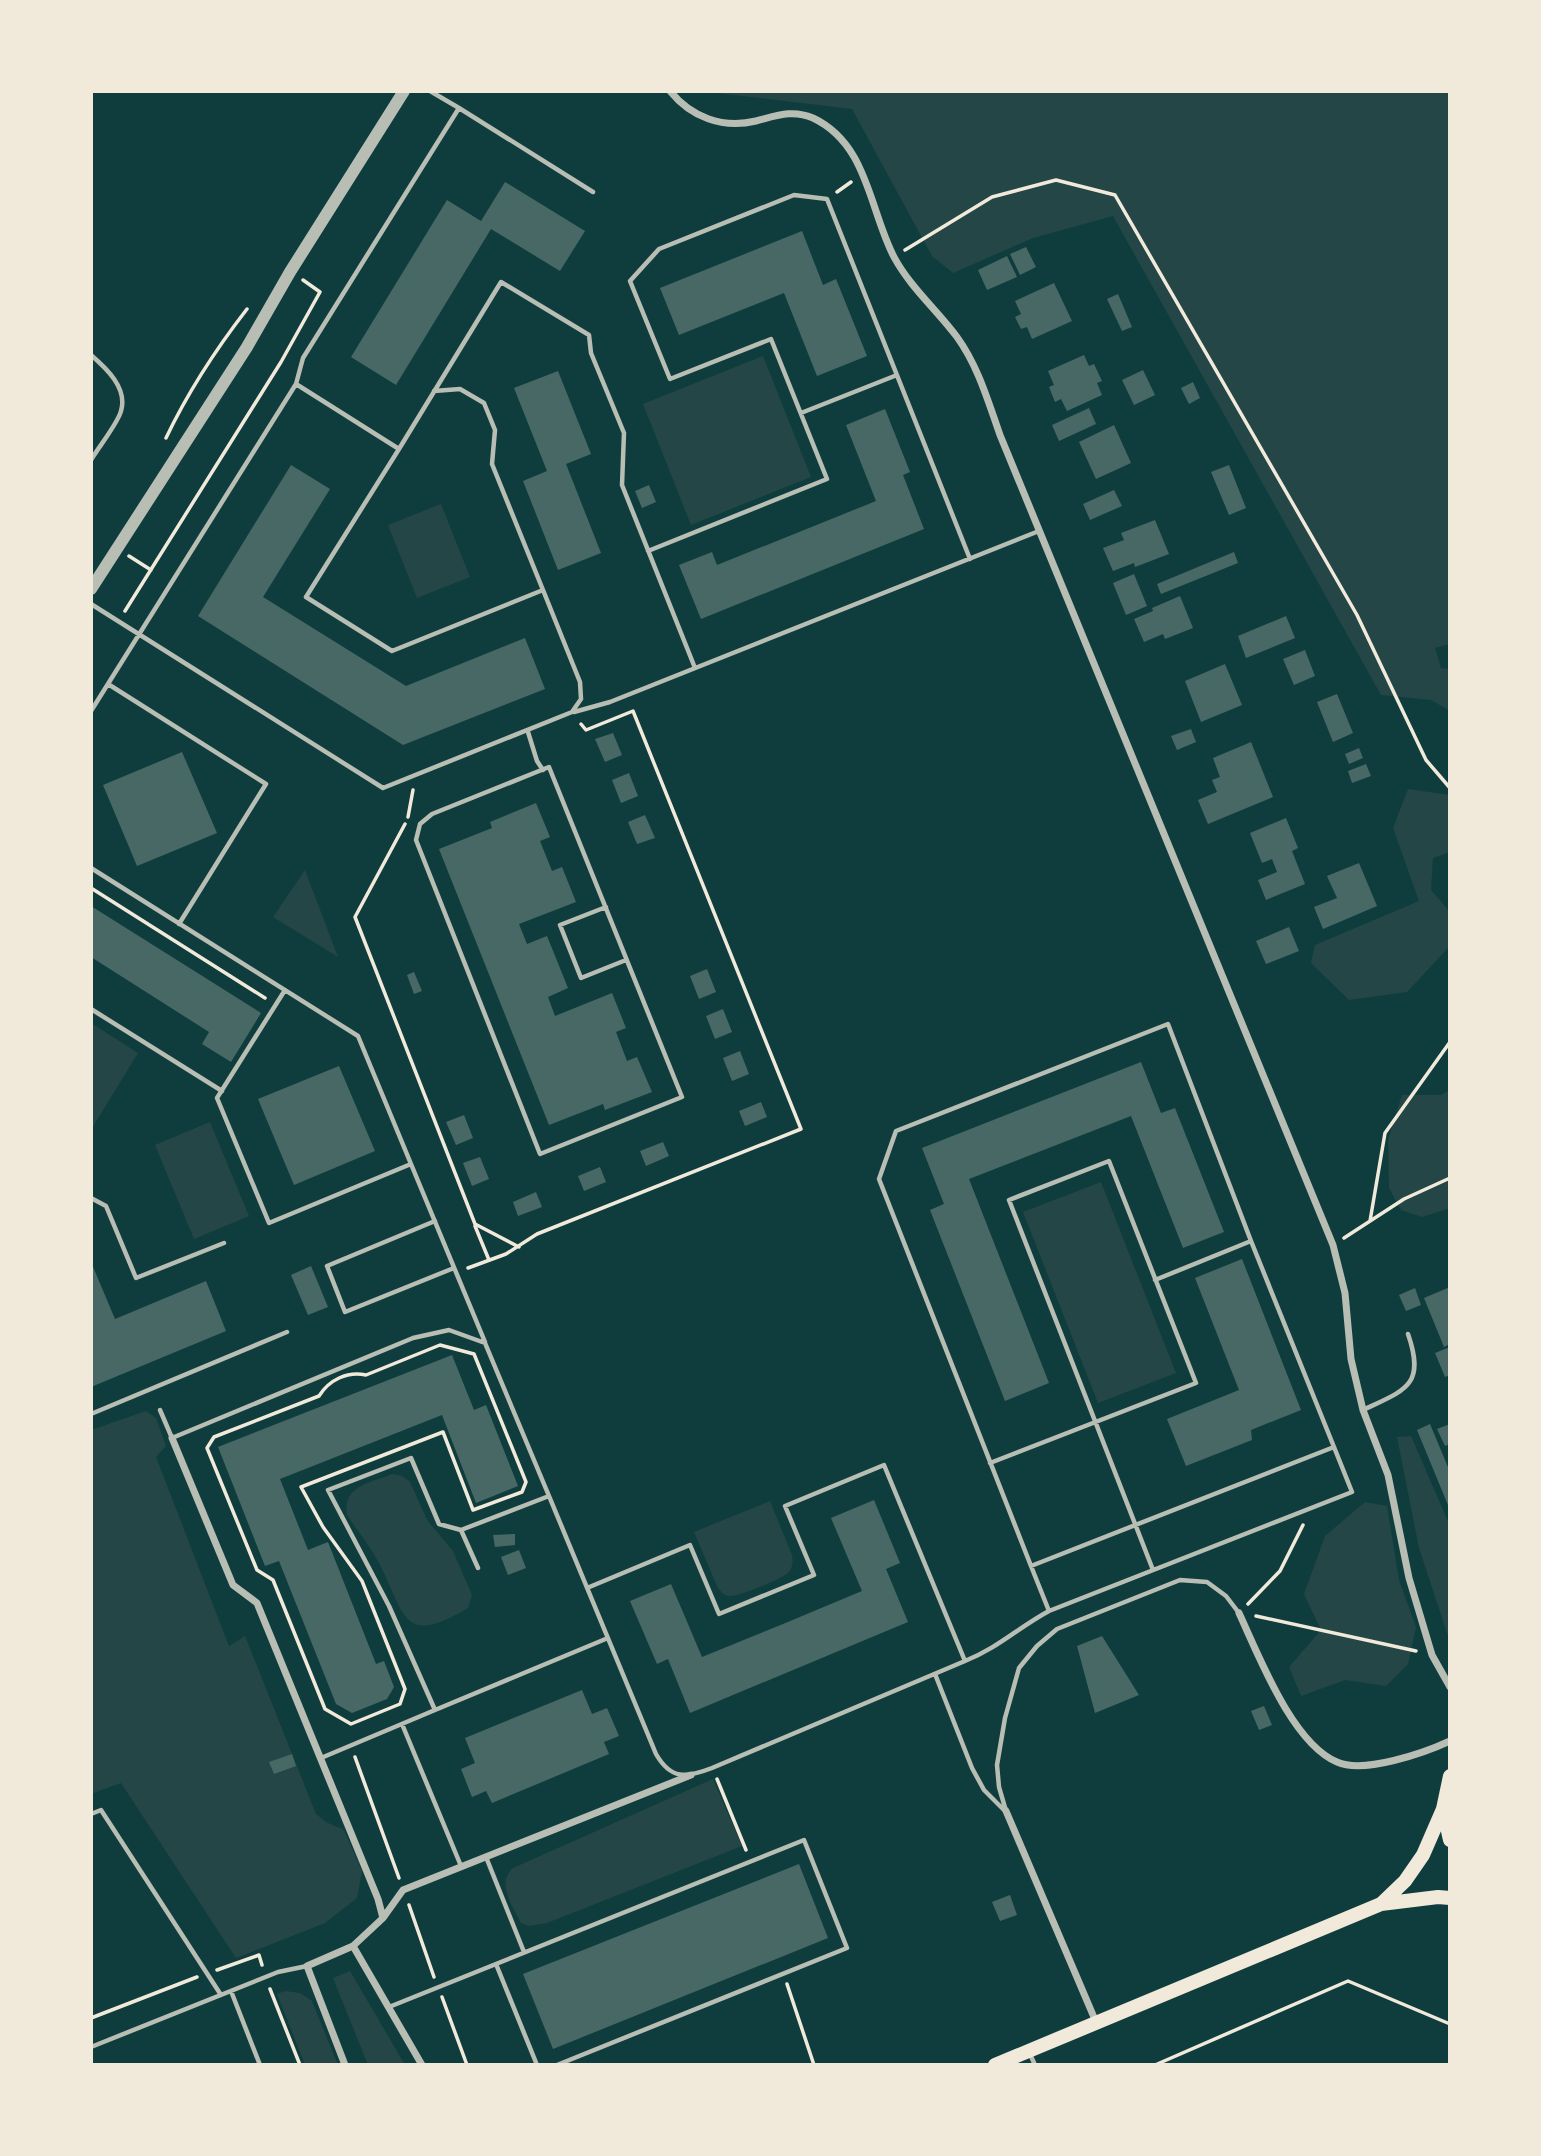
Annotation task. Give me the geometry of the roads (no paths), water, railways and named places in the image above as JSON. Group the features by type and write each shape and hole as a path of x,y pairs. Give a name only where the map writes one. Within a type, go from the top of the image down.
{"main road":[{"path":"1381,1904 1405,1881 1423,1855 1443,1809 1450,1776"},
{"path":"1443,1809 1450,1840"},
{"path":"995,2065 1032,2058 1096,2022 1381,1904 1450,1898"}],"street":[{"path":"91,589 247,347 290,272 404,91"},
{"path":"670,91 680,103 699,116 725,124 754,122 793,113 813,118 842,138 857,159 894,257 915,288 957,337 982,383 1000,435 1333,1245 1346,1293 1351,1359 1363,1410 1388,1475 1409,1578 1432,1655 1450,1687"},
{"path":"172,1438 233,1585 257,1603 378,1899 383,1918"},
{"path":"1239,1613 1292,1720 1314,1746 1337,1763 1358,1766 1419,1755 1450,1741"},
{"path":"345,2065 307,1966 353,1946 383,1918 403,1890 691,1775"},
{"path":"1006,1811 1096,2022"},
{"path":"353,1946 422,2065"}],"lane":[{"path":"430,91 593,192"},
{"path":"91,711 296,384 303,358 459,108"},
{"path":"648,551 827,479 771,339 670,379 630,281 659,249 794,195 827,199 970,559"},
{"path":"543,590 392,651 306,597 501,282 589,335 591,353 624,433 622,485 695,668"},
{"path":"91,355 111,373 121,394 121,411 91,460"},
{"path":"801,413 897,375"},
{"path":"296,384 399,449"},
{"path":"434,391 460,389 484,403 495,430 492,464 580,682 581,699 572,712"},
{"path":"91,604 383,788 528,732 572,712 610,702 1040,531"},
{"path":"108,684 267,783 179,924"},
{"path":"528,732 542,770"},
{"path":"549,767 606,907 682,1097 540,1154 416,840 419,824 432,814 549,767"},
{"path":"91,868 358,1036 656,1754 664,1769 675,1774 691,1775 712,1768 988,1652 1022,1626 1049,1611 1352,1493 1168,1024 896,1130 879,1179 1049,1611"},
{"path":"606,907 560,925 572,957 581,978 626,960"},
{"path":"285,990 217,1098 269,1223 411,1164"},
{"path":"91,1009 222,1091"},
{"path":"990,1463 1095,1422 1196,1383 1109,1161 1009,1200 1095,1422 1135,1525 1153,1570"},
{"path":"91,1198 106,1206 136,1278 224,1243"},
{"path":"435,1222 327,1266 345,1312 455,1270"},
{"path":"1155,1280 1251,1241"},
{"path":"160,1410 172,1438 413,1338 449,1330 485,1343"},
{"path":"91,1413 287,1332"},
{"path":"1363,1410 1401,1392 1413,1376 1416,1357 1408,1334"},
{"path":"1031,1566 1334,1447"},
{"path":"435,1710 389,1606 328,1490 411,1458 439,1524 461,1530 549,1496"},
{"path":"587,1588 691,1545 719,1614 790,1585 814,1575 785,1506 884,1465 965,1661"},
{"path":"461,1530 478,1569"},
{"path":"1006,1811 999,1787 997,1765 1005,1717 1019,1668 1037,1646 1057,1629 1180,1580 1207,1582 1226,1596 1239,1613"},
{"path":"320,1759 608,1638"},
{"path":"935,1674 972,1768 984,1790 1006,1811"},
{"path":"402,1724 461,1867"},
{"path":"91,1814 101,1810 221,1995"},
{"path":"388,2007 804,1840 847,1948 557,2065"},
{"path":"486,1857 524,1952"},
{"path":"496,1964 537,2065"},
{"path":"91,2047 278,1972 307,1966"},
{"path":"231,1991 260,2065"}]}
